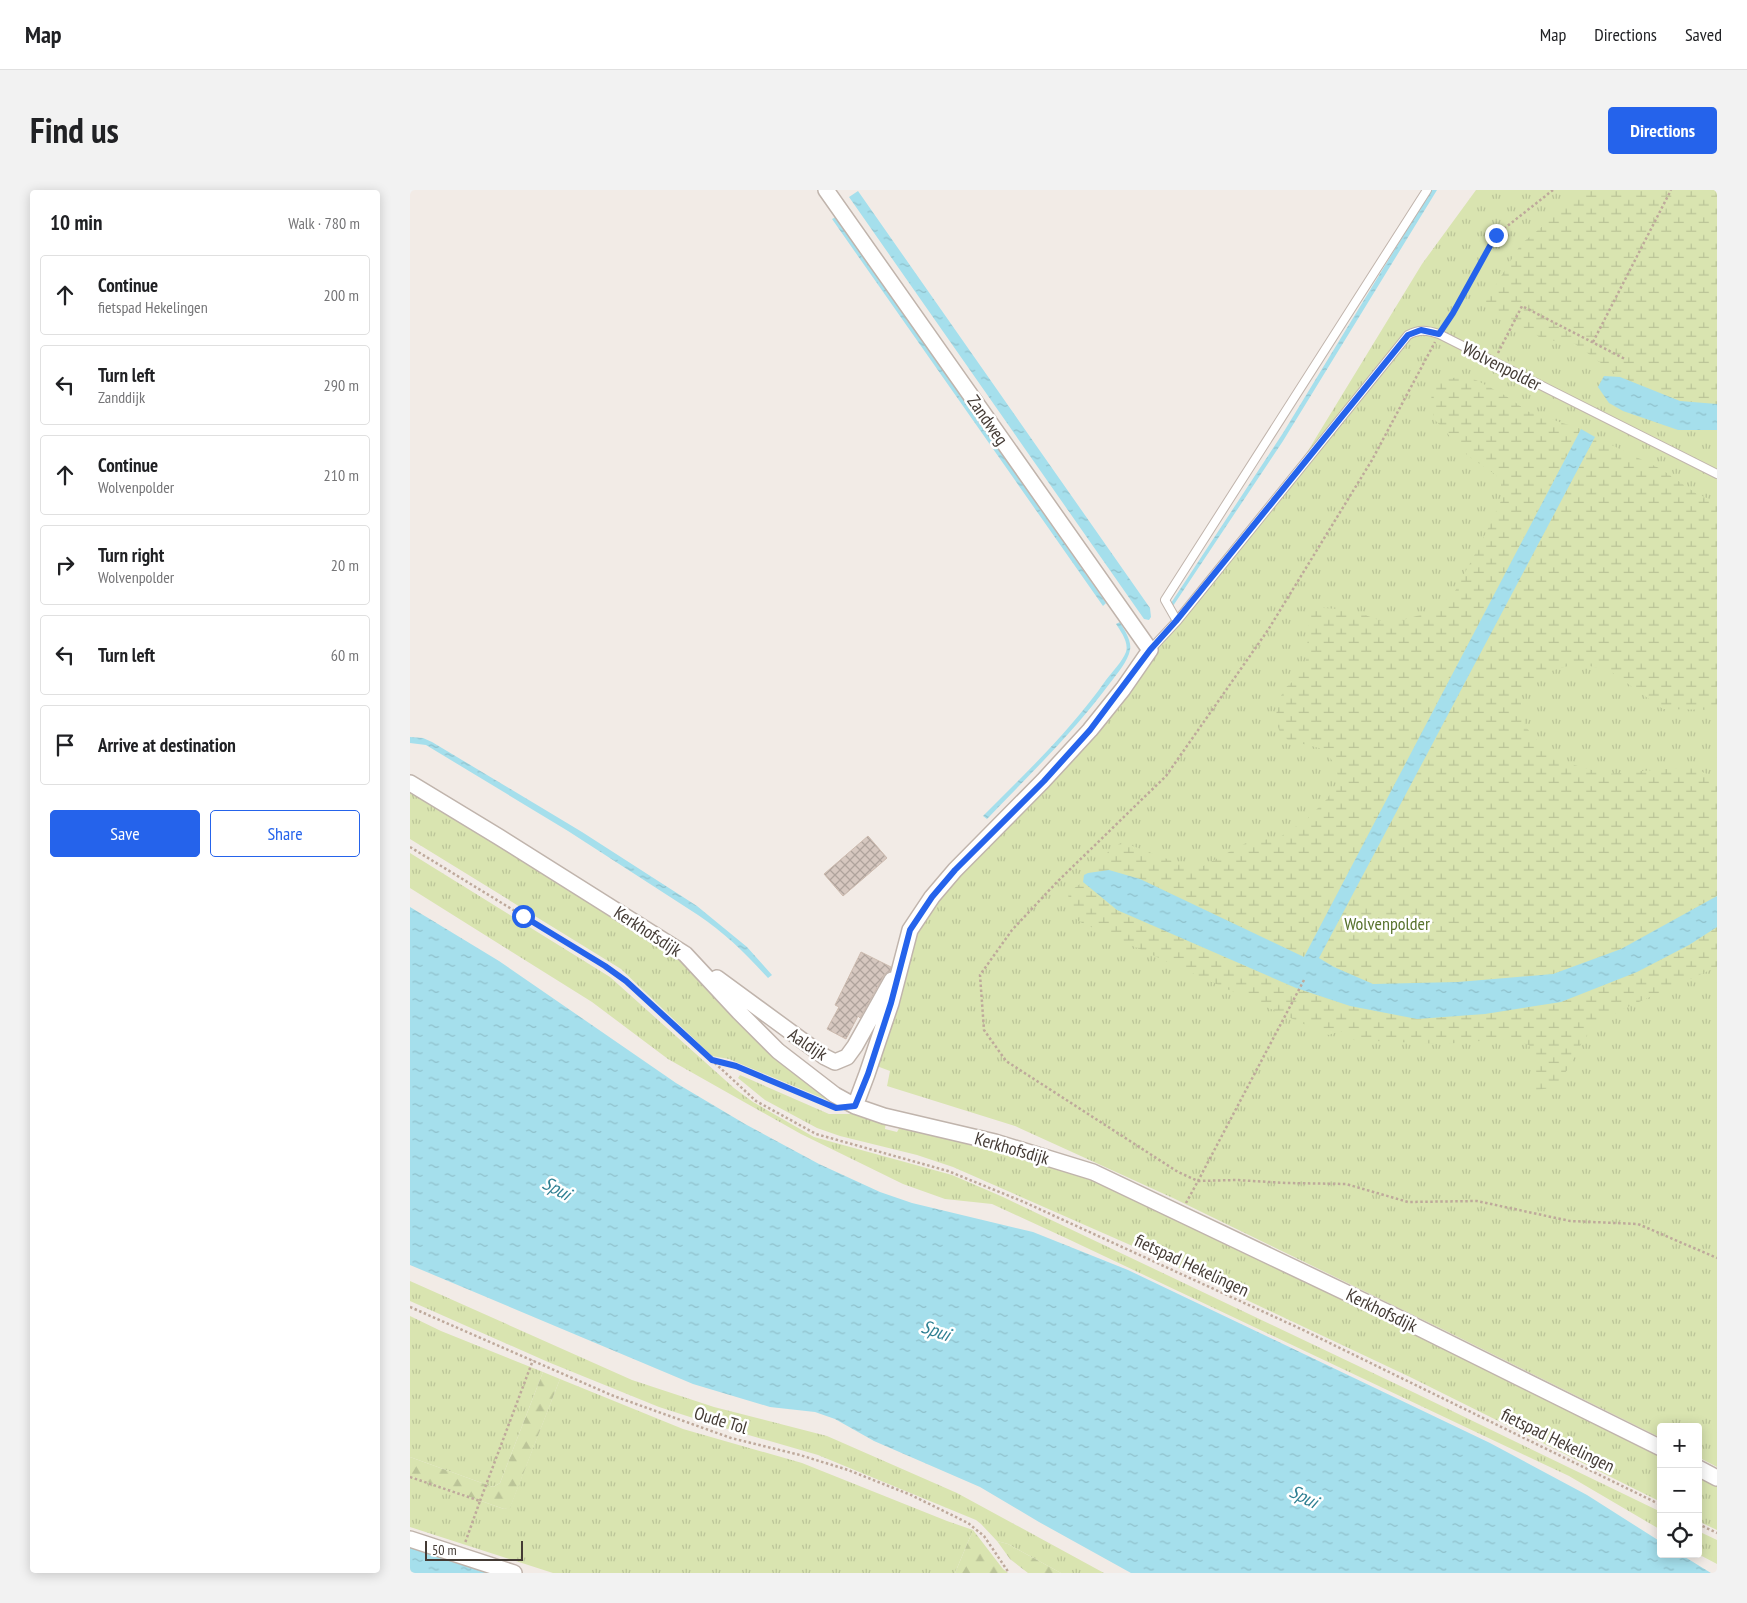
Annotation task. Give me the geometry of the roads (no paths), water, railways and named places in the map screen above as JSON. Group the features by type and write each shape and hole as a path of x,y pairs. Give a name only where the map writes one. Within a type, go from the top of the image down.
{"street":[{"name":"Zandweg","path":"826,190 1150,650"},
{"path":"855,1106 888,1012 910,930 932,897 961,864 1044,781 1090,730 1150,650"},
{"name":"Kerkhofsdijk","path":"410,783 686,954 778,1051 835,1095 855,1106 884,1116 995,1142 1093,1172 1393,1315 1657,1446"},
{"name":"Aaldijk","path":"686,954 825,1057 835,1062 847,1057 855,1046 901,966"},
{"path":"1702,1470 1717,1478"},
{"path":"410,1539 514,1573"}],"lane":[{"path":"1176,621 1165,600 1427,190"},
{"name":"Wolvenpolder","path":"1150,650 1176,621 1408,335 1421,330 1439,334 1717,474"}],"water":[{"path":"1431,190 1437,190 1283,441 1173,606 1171,603 1283,433"},
{"path":"858,191 1150,608 1151,617 1149,620 1144,619 849,197"},
{"path":"836,217 1106,603 1103,606 832,219"},
{"path":"1604,376 1620,377 1680,401 1717,404 1717,430 1678,430 1623,411 1609,403 1598,387"},
{"path":"1581,429 1595,437 1319,958 1334,967 1373,984 1458,982 1553,974 1621,949 1717,896 1717,927 1689,945 1637,972 1561,1002 1485,1014 1417,1019 1350,1006 1296,988 1117,910 1083,882 1084,875 1088,873 1109,870 1140,879 1304,957"},
{"path":"1120,622 1130,643 1129,654 1122,667 1066,736 987,819 983,816 1063,734 1122,659 1127,648 1124,637 1116,624"},
{"path":"410,737 423,738 432,742 582,832 697,906 747,947 772,975 768,978 735,944 698,915 568,831 426,745 410,743"},
{"name":"Spui","path":"410,907 499,961 676,1083 745,1124 819,1164 880,1192 912,1203 1033,1232 1128,1270 1490,1443 1587,1495 1657,1539 1657,1558 1687,1558 1711,1573 1131,1573 980,1487 874,1441 835,1419 815,1412 770,1407 693,1384 410,1265"},
{"path":"410,1546 491,1573 412,1573 410,1572"}]}
